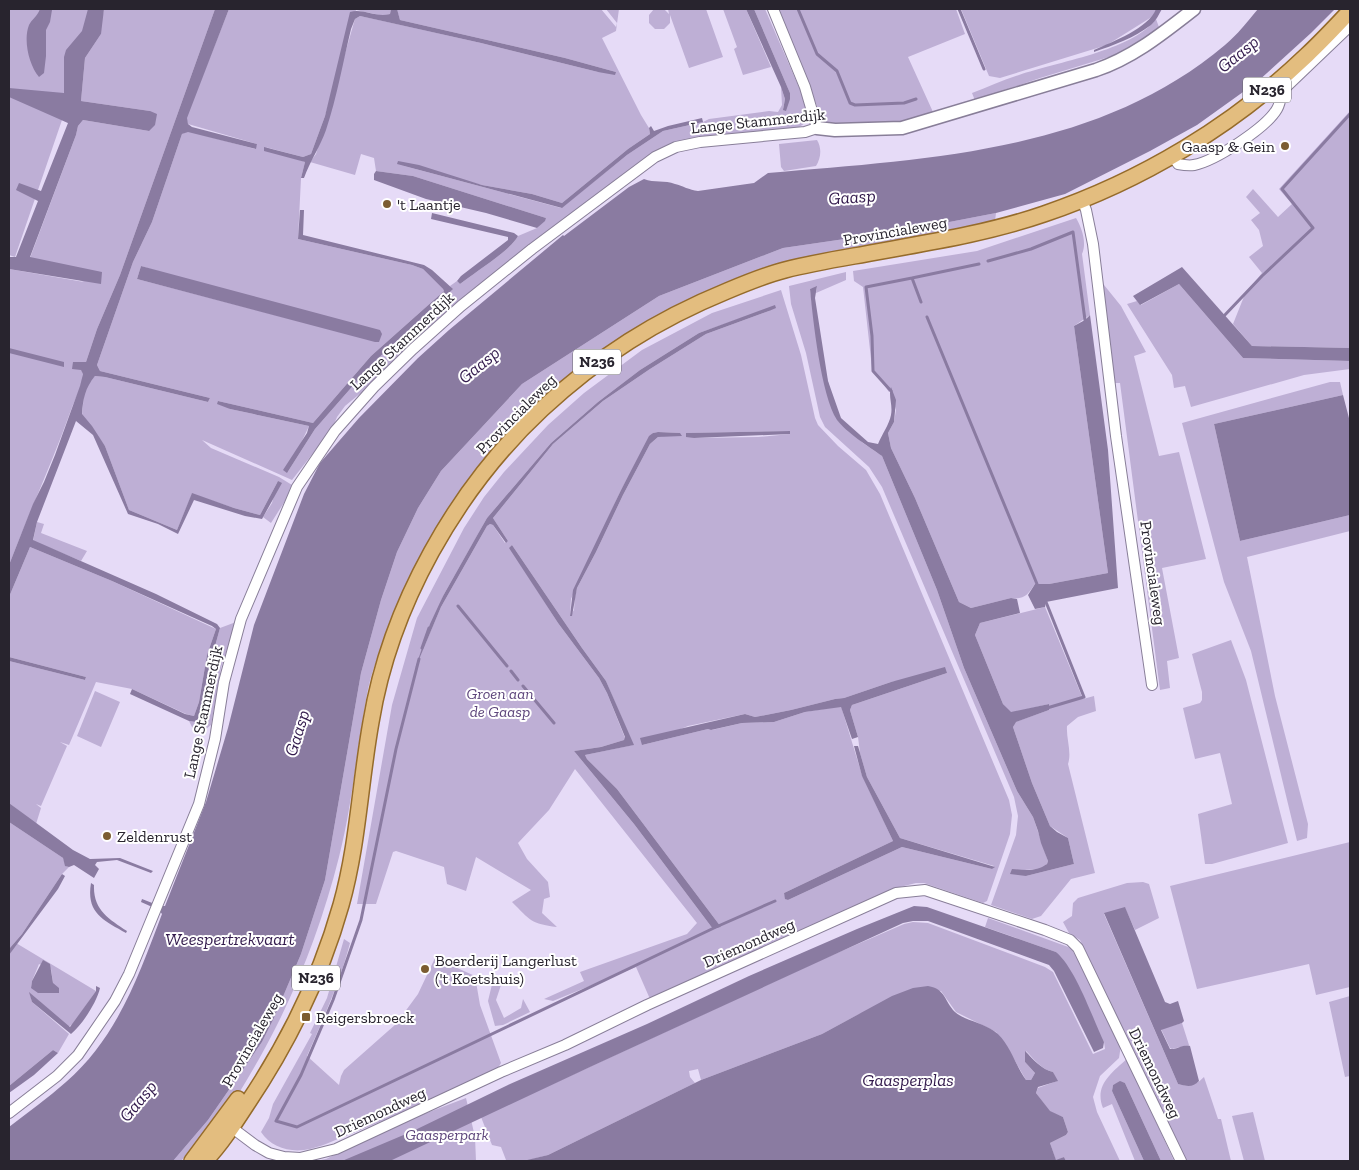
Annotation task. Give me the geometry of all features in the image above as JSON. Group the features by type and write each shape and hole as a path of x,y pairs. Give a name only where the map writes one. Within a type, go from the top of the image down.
{"main road":[{"name":"Provincialeweg","path":"206,1161 259,1068 314,958 330,911 357,811 371,717 390,650 419,576 438,540 475,483 538,412 596,363 654,324 742,285 783,270 998,228 1082,200 1172,155 1219,126 1307,56 1350,11"},
{"name":"Provincialeweg","path":"192,1161 227,1124"}],"street":[{"path":"773,9 806,87 818,128"},
{"name":"Lange Stammerdijk","path":"9,1113 57,1076 78,1055 130,974 188,832 201,795 215,739 224,682 241,619 296,489 336,431 374,387 461,306 655,157 676,147 700,142 805,132 818,128 835,130 902,128 1117,63 1137,52 1187,11"},
{"path":"1172,155 1178,164 1192,165 1201,163 1233,147 1271,117 1277,109 1282,91 1350,26"},
{"name":"Provincialeweg","path":"1082,200 1093,244 1116,436 1152,684"},
{"name":"Driemondweg","path":"227,1124 262,1149 284,1157 300,1158 336,1149 565,1045 647,1005 896,894 925,890 1045,930 1070,940 1078,948 1181,1161"}],"green space":[{"path":"9,9 103,9 103,14 104,9 215,9 120,275 97,329 86,362 73,362 83,373 83,378 9,565 9,269 84,282 30,258 78,126 83,120 149,131 150,111 81,101 85,58 101,34 76,39 68,123 62,120 15,257 9,255"},
{"path":"229,9 391,9 390,14 384,16 356,10 325,116 311,154 303,157 265,147 305,162 301,178 298,239 412,265 423,269 444,291 371,356 313,423 218,401 230,409 309,426 287,473 315,429 372,364 452,289 450,286 457,281 460,284 508,248 518,236 537,228 546,218 413,176 376,171 374,158 361,154 355,175 310,162 316,154 355,19 360,16 598,72 616,72 565,58 400,20 397,9 601,9 616,27 617,23 606,9 619,9 616,31 602,38 649,128 650,134 628,149 562,203 532,194 482,185 397,164 561,208 627,155 663,131 709,119 769,111 778,112 782,105 781,87 785,99 783,110 790,93 754,9 765,9 804,99 807,114 805,123 798,128 674,146 440,317 368,387 345,406 337,417 332,429 292,480 202,440 211,448 279,477 292,485 292,490 271,523 263,517 272,503 278,481 260,515 192,494 177,530 129,510 105,446 82,415 84,394 87,386 95,376 208,402 210,398 100,371 97,365 133,262 152,222 182,134 188,131 255,149 257,144 188,124 186,118","holes":["141,266 379,342 137,279"]},
{"path":"654,9 664,9 669,14 668,9 706,9 723,57 689,68 670,15 670,23 664,29 655,29 649,23 649,15"},
{"path":"723,9 746,9 771,67 743,75 734,49 737,47"},
{"path":"778,9 956,9 965,34 908,57 933,112 901,122 822,123"},
{"path":"961,9 1156,9 1158,13 1107,45 1000,78 989,76"},
{"path":"1156,19 1160,30 1116,59 1112,56 1040,78 981,98 976,103 972,93 1019,75 1112,47 1145,30"},
{"path":"1350,111 1350,348 1252,346 1233,324 1245,294 1262,273 1249,257 1263,246 1259,230 1251,220 1260,213 1246,197 1253,189 1278,217 1292,204 1279,189"},
{"path":"817,140 820,146 820,153 816,166 784,171 781,167 779,144"},
{"path":"996,213 995,221 782,264 751,273 690,299 645,322 563,380 526,414 492,451 461,490 429,542 411,578 378,658 368,689 348,815 339,857 324,910 295,986 259,1059 229,1107 216,1124 181,1161 173,1161 208,1120 262,1042 301,954 325,880 361,673 381,600 397,552 418,508 441,471 522,384 659,296 783,248 913,229"},
{"path":"1076,218 1084,240 1082,254 1090,315 1074,326 1108,573 1049,584 1035,584 1023,597 1011,598 971,608 959,602 915,498 891,448 888,433 894,422 896,410 890,388 889,392 872,368 863,287 854,281 853,271 977,251"},
{"path":"846,272 846,280 816,293 817,287 810,289 816,334 838,421 863,443 882,456 937,590 964,668 1017,791 1033,817 1048,861 1041,869 1024,870 1026,876 1074,864 1068,838 1050,826 1032,783 1013,727 1015,722 1049,710 1049,704 1011,713 1003,704 975,635 980,623 1045,607 1083,699 1094,696 1096,711 1078,717 1067,726 1067,731 1068,764 1095,873 1071,879 1041,916 1032,919 991,905 1016,835 1018,816 1014,797 882,487 869,467 825,427 820,417 806,353 791,304 789,286"},
{"path":"1100,280 1121,306 1146,352 1134,356 1159,456 1179,452 1206,559 1162,568 1179,658 1167,661 1170,688 1160,690 1120,383 1114,383"},
{"path":"1179,284 1243,358 1350,361 1350,369 1304,375 1191,407 1185,386 1174,388 1172,375 1127,304 1137,301 1141,305"},
{"name":"Groen aan de Gaasp","path":"781,290 801,355 815,418 818,425 838,446 866,470 880,494 1009,800 1012,815 1010,834 987,901 983,903 924,883 916,883 896,888 650,999 636,967 553,1001 544,999 584,981 580,972 687,934 697,923 575,769 549,810 518,843 527,859 548,882 550,897 544,899 542,913 557,927 536,923 527,917 512,902 531,890 476,857 466,891 447,884 444,867 396,851 393,852 376,904 357,904 392,705 417,618 464,528 484,497 504,472 548,425 584,393 642,350 712,313","holes":["775,306 769,311 706,334 603,401 553,444 493,518 508,541 505,543 493,525 487,526 441,607 418,661 443,596 487,518 551,443 598,402 640,370 699,333","790,431 790,434 758,437 694,438 686,433","653,433 680,433 658,437 650,444 577,588 574,610 570,616 571,599 621,490","512,545 606,681 633,745 585,755 587,759 617,789 721,927 713,929 634,824 574,751 601,747 624,740 625,738 599,678 558,623 510,548","947,673 852,705 850,710 867,777 900,838 994,866 992,869 902,847 788,900 786,899 784,893 893,841 862,775 841,706 805,712 774,722 742,723 712,730 708,729 642,745 688,726 745,714 755,717 844,698 891,682"]},
{"path":"1330,382 1340,382 1343,395 1214,424 1240,541 1350,515 1350,531 1247,557 1275,696 1308,824 1307,838 1297,841 1251,651 1224,582 1182,423"},
{"path":"37,522 44,524 41,533 87,551 81,561 33,541"},
{"path":"30,547 112,581 216,629 207,655 199,702 194,716 132,689 96,682 69,745 60,742 67,746 41,806 36,804 41,808 36,824 9,803 9,661 85,680 86,677 9,657 9,597"},
{"path":"236,622 221,668 211,725 206,729 193,729 189,721 196,722 199,717 209,668 220,628"},
{"path":"1231,640 1246,680 1288,843 1212,864 1205,864 1198,814 1232,804 1220,753 1195,759 1183,708 1200,703 1202,700 1202,692 1192,654"},
{"path":"95,691 120,702 101,747 77,736"},
{"path":"9,822 63,858 66,866 69,867 62,874 22,934 9,949"},
{"path":"1350,842 1350,987 1316,995 1309,964 1197,989 1170,886"},
{"path":"1143,882 1149,884 1159,918 1135,930 1125,908 1104,914 1178,1084 1192,1085 1204,1077 1218,1119 1221,1119 1231,1161 1185,1161 1080,940 1069,933 1063,922 1072,916 1073,903 1078,898 1127,883"},
{"path":"988,918 1071,948 1080,963 1121,1045 1119,1058 1100,1076 1093,1097 1097,1112 1120,1161 1066,1161 1064,1157 1056,1161 1050,1143 1066,1135 1068,1132 1063,1117 1050,1112 1036,1093 1038,1088 1057,1081 1053,1072 1042,1067 1026,1051 1025,1062 1035,1073 1031,1080 1026,1080 996,1032 956,1012 941,991 859,1014 822,1034 701,1080 698,1069 689,1071 690,1077 695,1083 548,1155 516,1162 506,1160 501,1147 492,1145 481,1117 821,960 904,924 913,922 928,923 1045,967 1053,972 1093,1054 1105,1049 1104,1042 1056,952 985,927"},
{"path":"344,939 350,943 346,958 331,1000 307,1056 339,1085 344,1070 396,1024 418,994 435,958 475,976 480,1005 501,1063 498,1068 351,1134 310,1149 285,1149 269,1141 261,1132 269,1118 273,1104 312,1034 310,1033 327,998"},
{"path":"16,943 96,991 73,1024 68,1027 30,993 32,1002 69,1034 58,1053 53,1050 9,1086 9,955","holes":["39,964 51,969 53,983 31,988"]},
{"path":"494,976 503,979 496,1000 504,1018 521,1008 523,999 530,1012 503,1025 495,1026 488,1001"},
{"path":"1350,996 1350,1076 1345,1077 1329,1002"},
{"path":"1182,1023 1189,1045 1172,1049 1161,1029"},
{"path":"1127,1059 1174,1161 1161,1161 1125,1083 1120,1082 1113,1085 1112,1091 1144,1161 1135,1161 1112,1104 1103,1108 1101,1100 1102,1087 1110,1075"},
{"name":"Gaasperpark","path":"466,1098 475,1137 476,1161 316,1161 326,1159 395,1125"},
{"path":"1253,1112 1265,1161 1244,1161 1232,1116"}],"water":[{"path":"40,9 52,10 50,22 46,30 44,73 39,77 32,66 28,52 27,31"},
{"path":"88,9 104,9 101,34 85,58 81,101 150,111 157,114 155,125 149,131 83,120 78,126 30,257 102,272 101,284 9,269 9,257 16,257 38,201 16,190 19,183 41,191 68,123 9,97 9,88 64,93 64,57 66,50 82,31"},
{"path":"215,9 229,9 187,118 188,124 192,127 257,144 256,149 188,132 182,134 152,222 133,262 97,365 100,371 210,398 208,402 95,376 85,394 82,414 105,446 129,510 177,530 192,493 260,515 278,481 282,483 262,519 245,516 194,500 178,534 158,524 128,514 93,435 76,421 37,522 33,540 156,594 217,624 220,628 209,668 199,717 196,722 189,721 130,694 132,689 185,714 194,716 199,702 207,655 216,629 112,581 30,547 9,597 9,565 55,455 80,386 83,374 81,370 72,369 73,362 86,362 97,329 120,275"},
{"path":"391,9 397,9 400,20 565,58 616,72 615,75 598,72 360,16 355,19 351,29 337,92 326,130 304,178 301,178 305,162 264,151 264,147 303,157 311,154 325,116 350,12 360,11 385,15 390,14"},
{"path":"746,9 754,9 790,93 786,111 783,110 785,99 781,87"},
{"path":"1156,9 1162,9 1154,22 1144,30 1124,41 1094,52 1094,50 1120,39 1138,28 1152,16"},
{"name":"Weespertrekvaart","path":"1258,9 1335,9 1257,82 1197,125 1150,151 1065,194 996,213 913,229 783,248 659,296 522,384 441,471 418,508 397,552 381,600 361,673 325,880 301,954 262,1042 208,1120 173,1161 9,1161 9,1127 59,1088 84,1065 113,1026 135,982 162,914 159,910 141,902 142,899 165,906 206,802 228,728 254,625 304,494 320,463 359,418 418,358 563,235 629,187 644,179 671,183 698,191 754,183 768,173 948,155 1008,144 1066,129 1122,109 1175,81 1225,45"},
{"path":"702,118 703,122 663,131 627,155 562,208 397,164 398,161 419,165 482,185 532,194 562,203 628,149 650,134 649,128 651,126 654,131"},
{"path":"376,171 413,176 546,218 537,228 486,213 426,199 374,180"},
{"path":"300,210 304,210 303,235 424,265 453,289 372,364 315,429 287,473 283,470 307,433 309,426 230,409 217,404 218,401 313,423 371,356 444,291 423,269 412,265 298,239"},
{"path":"432,213 514,233 518,236 508,248 460,284 457,281 461,276 508,240 508,237 431,219"},
{"path":"141,266 380,330 382,334 379,342 375,342 137,279"},
{"path":"1182,267 1252,346 1350,348 1350,361 1243,358 1179,284 1140,305 1133,296"},
{"path":"817,286 815,298 828,381 841,418 868,442 878,444 891,415 891,387 896,400 894,422 888,433 891,448 915,498 959,602 971,608 1011,598 1017,599 1020,613 980,623 975,635 1003,704 1011,712 1049,704 1049,710 1016,722 1013,727 1032,783 1050,826 1068,838 1074,864 1026,876 1010,874 1012,869 1035,869 1043,867 1048,861 1033,817 1017,791 964,668 937,590 882,456 846,429 837,420 831,408 822,376 813,319 810,289"},
{"path":"775,305 776,308 769,311 706,334 650,369 603,401 553,444 493,518 508,541 506,543 493,525 487,526 441,607 415,669 430,624 443,596 487,518 551,443 598,402 640,370 699,333"},
{"path":"1090,315 1108,450 1118,588 1046,602 1045,607 1035,609 1028,595 1035,584 1049,584 1108,573 1074,326"},
{"path":"9,348 64,362 64,367 9,353"},
{"path":"1343,395 1350,422 1350,515 1240,541 1214,424"},
{"path":"790,431 790,434 686,437 686,433"},
{"path":"658,432 680,433 682,436 658,437 650,444 577,588 572,616 570,616 573,590 649,436"},
{"path":"512,545 606,681 634,745 585,755 587,759 617,789 721,927 713,929 634,824 574,751 601,747 624,740 625,737 599,678 558,623 509,548"},
{"path":"9,657 86,677 85,680 9,661"},
{"path":"945,667 947,673 852,705 850,710 858,737 852,739 841,707 805,712 774,722 742,723 711,730 708,729 642,745 640,738 745,714 755,717 844,698 891,682"},
{"path":"854,746 858,746 867,777 900,838 995,867 992,869 902,847 788,900 785,899 784,893 893,841 862,776"},
{"path":"9,803 73,850 90,859 120,858 153,871 151,873 117,860 97,862 95,865 99,869 94,878 74,865 65,866 63,858 9,822"},
{"path":"62,874 65,876 58,889 9,955 9,949 22,934"},
{"path":"91,883 94,885 96,901 103,913 127,931 126,933 110,924 94,909 91,902"},
{"path":"914,906 927,907 1056,952 1077,981 1104,1042 1103,1048 1094,1052 1054,971 1049,965 928,921 913,921 903,923 392,1160 342,1161 413,1131 510,1084 647,1024 749,976"},
{"path":"1125,907 1165,1002 1170,1004 1178,1001 1184,1021 1161,1030 1170,1049 1190,1046 1199,1081 1192,1086 1178,1084 1104,913"},
{"path":"43,960 50,964 53,983 59,988 59,993 38,993 31,988 32,981"},
{"path":"96,986 100,988 92,1006 80,1025 71,1034 32,1002 29,992 70,1027 96,991"},
{"name":"Gaasperplas","path":"928,986 942,993 951,1008 959,1015 990,1028 999,1035 1008,1047 1026,1080 1031,1080 1035,1073 1025,1062 1025,1051 1041,1067 1053,1072 1058,1081 1038,1087 1036,1093 1050,1111 1063,1117 1068,1132 1066,1135 1050,1143 1056,1160 1064,1157 1066,1161 523,1161 548,1155 701,1080 822,1034 892,996 913,988"},
{"path":"53,1050 58,1053 34,1075 9,1093 9,1086"},
{"path":"1120,1081 1125,1083 1161,1161 1144,1161 1112,1091 1113,1085"}],"waterway":[{"path":"798,9 817,54 837,71 850,103 855,105 904,103 916,99"},
{"path":"959,9 984,69"},
{"path":"1222,318 1262,276 1313,228 1282,189 1350,114"},
{"path":"988,261 1031,249 1073,232 1085,320"},
{"path":"912,278 979,264"},
{"path":"891,391 873,371 872,336 866,287 912,278 921,302"},
{"path":"927,317 1037,584"},
{"path":"1046,602 1084,697 1047,708"},
{"path":"458,606 507,666"},
{"path":"422,648 429,628"},
{"path":"419,659 396,749 361,920 333,1000 301,1075 276,1121 297,1127 716,927 775,901"},
{"path":"511,671 518,680"},
{"path":"523,686 554,723"}],"place":[{"name":"Gaasp & Gein","path":"1285,146"},
{"name":"'t Laantje","path":"387,204"},
{"name":"Zeldenrust","path":"107,836"},
{"name":"Boerderij Langerlust ('t Koetshuis)","path":"425,969"},
{"name":"Reigersbroeck","path":"306,1017"}],"water label":[{"name":"Gaasp","path":"1238,54"},
{"name":"Gaasp","path":"852,197"},
{"name":"Gaasp","path":"479,365"},
{"name":"Gaasp","path":"297,733"},
{"name":"Gaasp","path":"138,1101"}]}
